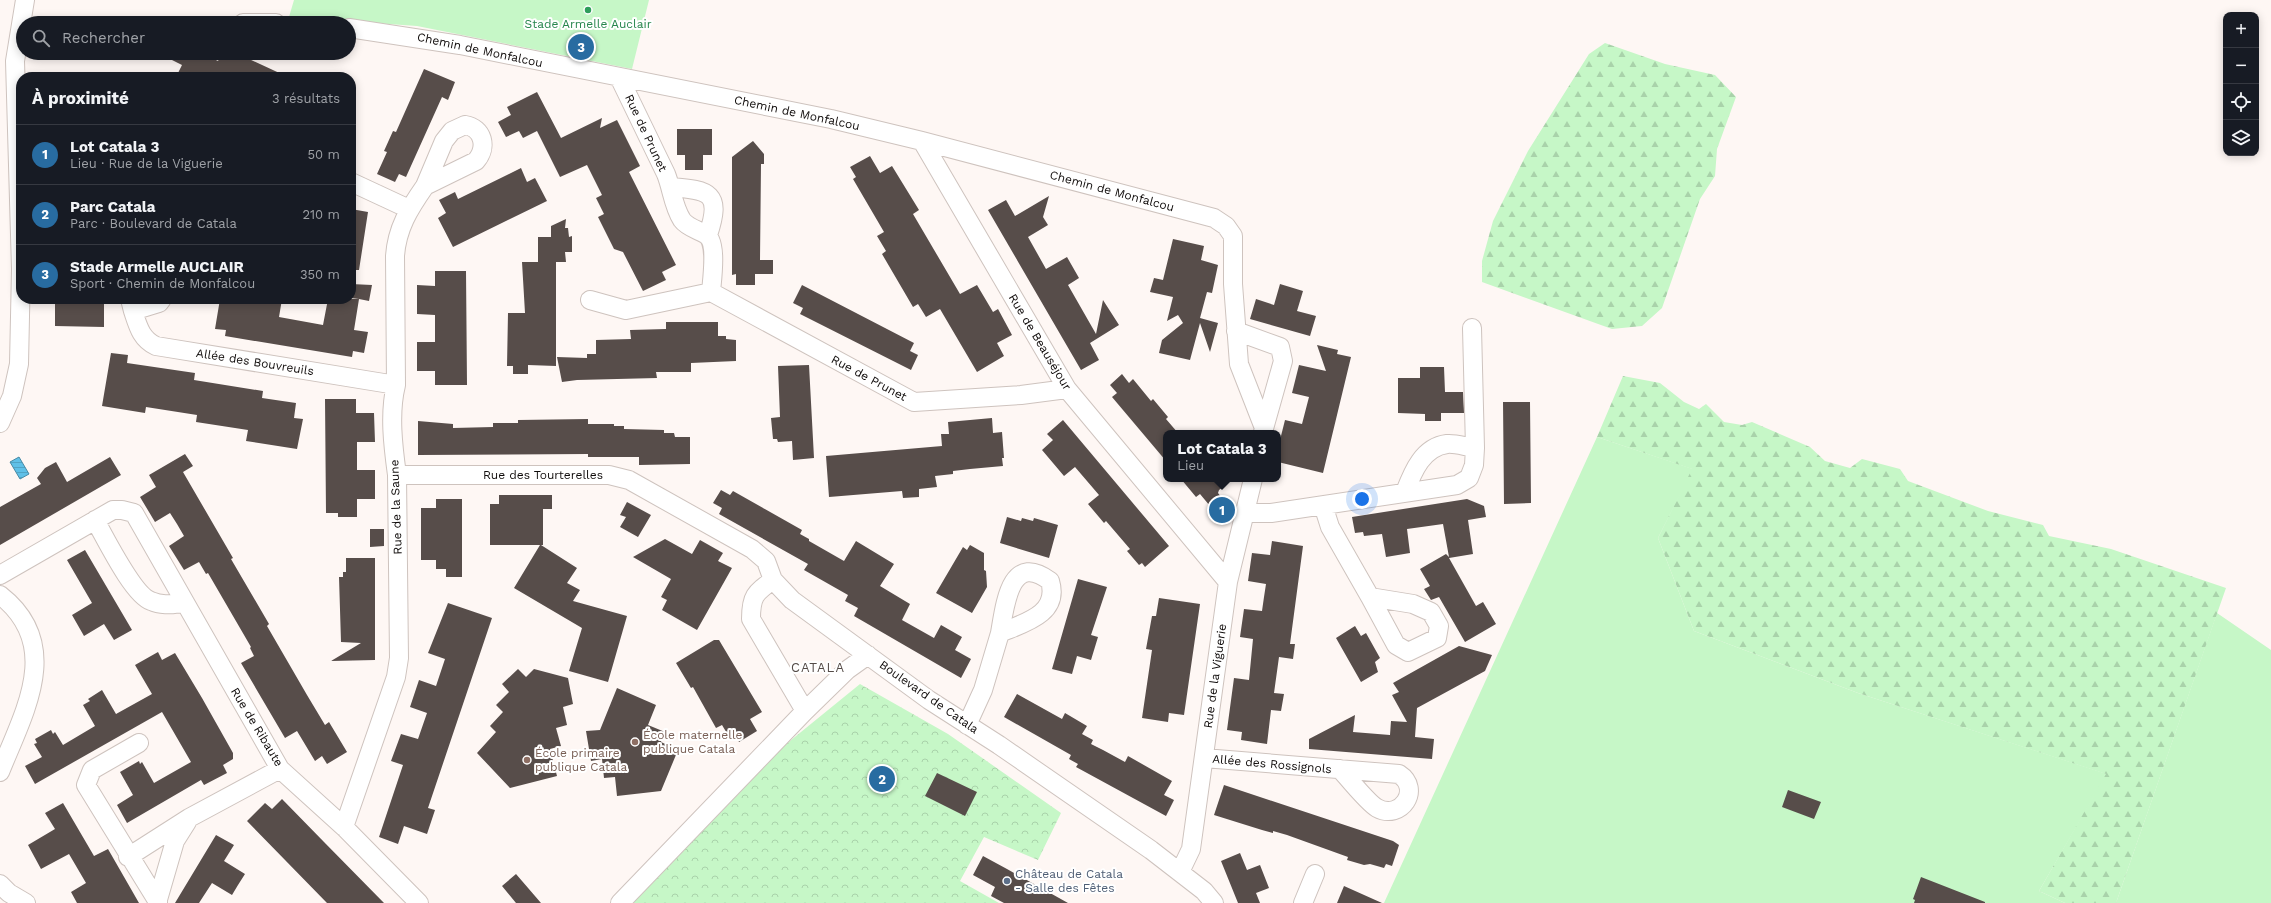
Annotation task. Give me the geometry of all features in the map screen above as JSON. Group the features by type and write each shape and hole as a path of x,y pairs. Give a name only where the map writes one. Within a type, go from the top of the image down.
{"street":[{"path":"23,16 25,0"},
{"name":"Chemin de Monfalcou","path":"356,29 460,45 831,119 922,141 1214,218 1226,226 1233,236 1233,284 1236,330"},
{"path":"16,56 16,113"},
{"name":"Rue de Prunet","path":"620,78 672,187 673,201 682,221 690,227 708,235 713,243 711,292 914,402 1021,395 1067,389"},
{"name":"Rue de Beauséjour","path":"922,141 1067,389 1228,582"},
{"path":"356,184 409,209"},
{"name":"Rue de la Saune","path":"344,827 396,677 399,658 397,475 394,447 393,398 396,385 396,241 401,224 409,209 425,186"},
{"name":"Rue de Prunet","path":"672,187 695,189 709,195 713,200 714,212 708,235"},
{"path":"590,300 626,310 711,292"},
{"path":"0,423 15,385 20,364 21,304"},
{"name":"Allée des Bouvreuils","path":"146,304 132,305 142,336 148,342 156,346 396,385"},
{"path":"1246,513 1271,512 1457,485 1469,478 1474,465 1475,448 1472,328"},
{"path":"1236,330 1263,339 1280,347 1283,361 1276,391 1264,430 1240,364 1236,330"},
{"path":"1405,492 1413,471 1430,448 1448,443 1475,448"},
{"name":"Rue des Tourterelles","path":"397,475 582,474 609,475 622,478 752,549 766,561 773,580 792,600 868,655"},
{"name":"Rue de la Viguerie","path":"1180,872 1191,849 1228,582 1252,482"},
{"path":"1323,505 1330,527 1370,596"},
{"name":"Rue de Ribaute","path":"0,574 113,510 122,510 134,513 280,769 344,827 419,903"},
{"path":"95,520 137,592 150,601 170,605 185,603"},
{"path":"773,580 756,592 751,604 751,619 805,711"},
{"path":"0,594 22,615 29,630 35,658 33,686 0,772"},
{"path":"967,725 983,690 1000,633"},
{"name":"Boulevard de Catala","path":"620,903 805,711 847,670 868,655 929,700 1180,872 1204,891 1214,903"},
{"path":"139,743 92,770 86,785 128,857 157,902"},
{"name":"Allée des Rossignols","path":"1204,758 1340,769"},
{"path":"128,857 189,818 280,769"},
{"path":"157,902 175,841 189,818"},
{"path":"1304,903 1315,874"},
{"path":"0,884 9,893 26,903"}],"green space":[{"name":"Stade Armelle Auclair","path":"294,0 649,0 632,69 417,26 356,22 356,16 289,16"},
{"path":"1605,43 1665,64 1715,75 1736,97 1717,149 1715,176 1700,199 1662,308 1642,326 1612,329 1482,282 1482,261 1493,221 1528,151 1589,54"},
{"path":"1623,376 1660,383 1684,402 1699,409 1706,404 1724,422 1742,425 1752,422 1810,447 1825,461 1850,468 1862,459 1900,469 1908,481 1988,511 2043,525 2049,536 2111,549 2226,588 2116,903 2065,903 2039,891 2106,774 1858,693 1694,631 1658,538 1692,469 1597,437"},
{"path":"1597,437 1693,469 1658,538 1694,631 1858,693 2107,774 2039,891 2065,903 1384,903"},
{"path":"2217,613 2271,650 2271,903 2116,903"},
{"path":"860,684 948,734 1061,813 1038,860 984,837 960,881 999,903 632,903 785,745"}],"water":[{"path":"19,457 29,474 20,479 10,462"}],"building":[{"path":"172,60 251,60 277,72 178,72 182,65"},
{"path":"424,69 455,82 448,100 442,97 406,177 399,174 395,182 377,174 387,152 384,151 393,131 396,132"},
{"path":"537,92 561,138 602,118 600,128 617,120 640,166 629,172 676,265 662,272 666,280 643,291 623,252 614,249 598,217 604,214 596,198 602,195 587,165 560,177 537,131 523,138 519,131 506,137 498,122 511,115 507,107"},
{"path":"677,129 712,129 712,155 703,155 703,170 685,170 685,155 677,155"},
{"path":"753,141 764,154 764,164 761,164 760,260 773,260 773,274 755,274 755,285 736,285 736,274 732,275 732,157"},
{"path":"870,156 880,173 892,166 919,210 913,214 960,294 977,285 993,312 998,309 1012,335 997,343 1004,356 977,372 940,309 926,317 918,304 913,307 882,254 886,251 877,236 884,232 853,179 856,177 850,167"},
{"path":"521,168 527,182 535,178 547,201 453,247 438,218 446,213 439,200 455,192 458,199"},
{"path":"1049,196 1043,217 1048,225 1028,237 1046,269 1067,257 1079,278 1068,285 1096,334 1103,300 1119,325 1090,343 1099,360 1081,370 988,210 1006,200 1015,216"},
{"path":"356,210 368,212 359,270 356,270"},
{"path":"566,219 565,228 568,228 569,237 572,236 572,252 565,252 566,262 556,262 556,366 528,365 528,374 513,374 513,366 507,366 508,313 525,313 522,262 538,262 538,237 551,237 551,226"},
{"path":"1173,239 1204,246 1201,260 1218,265 1212,293 1207,292 1200,318 1218,323 1210,352 1200,323 1190,360 1159,353 1162,340 1183,323 1178,315 1167,321 1173,297 1150,292 1154,278 1163,280"},
{"path":"435,271 466,271 467,385 435,385 435,371 417,371 417,342 435,342 435,315 417,314 417,285 435,286"},
{"path":"356,284 372,285 369,301 356,299"},
{"path":"1280,284 1303,291 1297,311 1316,316 1310,336 1250,319 1256,299 1274,305"},
{"path":"802,285 914,343 910,351 918,355 911,370 800,314 803,308 793,303"},
{"path":"356,299 359,299 354,330 368,332 364,353 353,351 352,357 225,336 226,330 215,329 219,304 281,304 279,317 323,325 327,304 356,304"},
{"path":"55,304 104,304 104,327 55,326"},
{"path":"666,322 718,322 718,336 726,336 726,339 736,340 736,361 691,363 691,372 656,372 657,378 577,380 562,382 557,357 587,358 587,354 596,354 596,340 631,339 630,330 666,329"},
{"path":"1317,345 1338,350 1337,354 1351,357 1323,473 1281,463 1281,436 1285,420 1302,424 1309,397 1292,393 1299,365 1326,371"},
{"path":"111,353 128,355 127,363 195,373 194,380 263,391 262,398 296,403 294,418 303,419 297,449 246,441 248,430 196,422 197,415 146,407 145,413 102,406"},
{"path":"809,365 814,458 793,460 792,441 778,442 777,439 773,439 771,418 780,417 778,366"},
{"path":"1420,367 1444,367 1445,392 1463,392 1464,413 1441,413 1441,421 1425,421 1425,414 1398,413 1398,378 1420,378"},
{"path":"1122,374 1129,383 1133,379 1151,401 1153,399 1168,417 1166,419 1175,430 1163,430 1163,457 1112,397 1117,393 1110,385"},
{"path":"325,399 356,399 356,413 374,413 375,442 357,442 357,470 375,470 375,499 357,499 357,517 338,517 338,513 326,513"},
{"path":"1503,402 1530,402 1531,503 1504,504"},
{"path":"992,418 993,433 1002,432 1004,458 1002,458 1003,466 953,471 953,474 935,476 937,487 919,489 919,497 903,498 902,491 829,497 826,456 942,446 941,434 949,434 948,422"},
{"path":"588,419 588,424 614,424 614,426 624,426 624,429 664,430 664,433 674,433 675,437 690,437 690,464 639,465 639,457 588,457 588,454 418,455 418,421 453,424 453,428 493,427 493,423 518,423 518,420"},
{"path":"1063,420 1169,546 1145,567 1142,563 1139,565 1127,551 1130,549 1106,521 1104,523 1088,504 1099,495 1075,467 1064,476 1042,450 1053,440 1047,434"},
{"path":"185,454 193,466 183,472 233,558 231,559 269,624 267,626 307,695 325,725 329,722 347,752 327,764 322,756 315,761 297,731 285,738 241,663 254,656 250,648 251,647 208,573 206,574 199,562 184,570 169,546 184,536 177,524 170,513 155,522 140,497 156,487 149,475"},
{"path":"110,457 121,475 0,545 0,507 41,484 37,478 45,468 56,462 67,482"},
{"path":"1184,482 1229,482 1219,490 1218,493 1221,497 1210,506 1200,494 1196,497"},
{"path":"721,490 730,495 733,491 802,530 800,534 809,539 809,541 844,561 856,541 894,564 880,586 910,604 902,620 934,638 941,625 962,637 955,650 971,659 961,678 854,616 858,608 845,601 848,595 804,570 808,564 719,514 722,508 713,503"},
{"path":"499,495 552,495 552,509 543,509 543,545 541,545 577,568 567,583 580,590 573,601 627,616 608,682 569,671 582,628 514,588 540,545 490,545 490,504 499,504"},
{"path":"436,499 462,499 462,577 446,577 446,569 436,569 436,560 421,560 421,508 436,508"},
{"path":"1467,499 1484,506 1486,517 1468,520 1473,554 1449,558 1476,606 1483,602 1496,624 1465,642 1439,597 1431,600 1424,589 1430,586 1420,569 1446,554 1449,557 1443,524 1407,529 1410,553 1386,557 1382,534 1364,536 1363,532 1355,533 1352,517"},
{"path":"627,502 651,515 638,537 620,527 626,517 620,515"},
{"path":"1007,517 1021,521 1022,518 1033,521 1034,518 1058,525 1049,558 1000,543"},
{"path":"370,529 384,529 384,546 370,547"},
{"path":"665,539 692,554 700,540 723,553 718,561 732,568 697,630 662,610 667,600 661,597 671,579 633,557"},
{"path":"1272,541 1303,546 1290,644 1295,644 1293,659 1279,657 1274,693 1284,694 1281,711 1271,710 1267,744 1241,740 1242,732 1227,730 1234,678 1249,680 1253,639 1240,637 1244,609 1262,611 1266,584 1248,581 1252,553 1270,555"},
{"path":"970,545 984,553 984,570 986,571 987,587 972,613 936,593 963,547 967,550"},
{"path":"85,550 132,630 114,640 104,624 84,636 72,615 92,603 67,560"},
{"path":"346,558 375,558 375,660 331,661 361,643 341,642 339,577 343,577 343,572 346,572"},
{"path":"1078,579 1107,587 1091,635 1098,637 1091,660 1077,656 1072,674 1052,669"},
{"path":"1159,598 1200,604 1184,715 1169,713 1168,722 1142,718 1152,650 1146,649 1152,616 1156,616"},
{"path":"448,603 492,618 428,808 435,810 427,834 404,826 398,844 379,837 403,765 391,761 401,734 418,739 427,713 410,707 419,680 436,686 445,659 428,653"},
{"path":"1355,626 1361,636 1366,633 1380,658 1375,662 1378,672 1361,682 1336,638"},
{"path":"714,640 719,640 762,712 750,719 757,731 739,742 737,737 731,740 722,725 716,728 693,687 691,688 676,663"},
{"path":"1459,646 1492,655 1485,671 1417,708 1415,737 1434,739 1432,759 1309,749 1309,739 1355,715 1353,732 1390,735 1391,721 1407,722 1392,695 1399,692 1393,683"},
{"path":"158,652 162,660 175,653 202,698 233,753 233,759 223,765 227,773 204,785 201,780 127,823 117,805 133,795 120,772 139,761 140,764 142,762 154,783 191,762 162,712 35,784 25,766 42,757 34,744 37,743 35,739 51,730 53,734 55,732 63,745 95,726 83,705 90,701 88,699 102,690 116,714 152,694 135,665"},
{"path":"518,669 526,677 534,669 568,678 573,704 563,707 567,725 556,728 561,746 550,749 557,776 510,788 477,753 496,732 490,726 503,712 496,705 509,692 502,684"},
{"path":"617,688 656,705 648,725 665,732 661,742 678,750 661,791 617,796 615,777 604,778 602,759 591,761 586,731 600,730"},
{"path":"1017,694 1062,719 1065,713 1087,726 1082,734 1093,740 1091,744 1125,762 1128,756 1172,781 1164,795 1174,800 1166,816 1076,767 1078,764 1069,759 1071,755 1004,717"},
{"path":"937,773 977,792 965,816 925,796"},
{"path":"1224,785 1393,841 1399,845 1392,866 1386,864 1384,868 1370,864 1364,865 1347,860 1348,857 1287,835 1262,830 1214,815"},
{"path":"1788,790 1821,802 1814,819 1782,807"},
{"path":"282,799 384,903 327,903 247,821 265,803 272,809"},
{"path":"63,803 94,856 108,849 139,903 77,903 71,892 86,883 69,854 41,869 28,845 55,829 45,813"},
{"path":"216,835 234,845 224,861 245,874 232,895 212,883 199,903 175,903"},
{"path":"1240,853 1247,870 1260,865 1269,888 1256,893 1260,903 1238,903 1221,861"},
{"name":"Château de Catala - Salle des Fêtes","path":"983,856 1068,903 1004,903 991,896 995,887 973,875"},
{"path":"516,874 541,903 516,903 502,886"},
{"path":"1921,877 1985,903 1914,903 1915,900 1913,899"},
{"path":"1344,886 1382,903 1337,903"}],"place":[{"name":"Stade Armelle Auclair","path":"588,10"},
{"name":"Stade Armelle AUCLAIR","path":"581,47"},
{"name":"Lot Catala 3","path":"1222,510"},
{"name":"École maternelle publique Catala","path":"635,742"},
{"name":"École primaire publique Catala","path":"527,760"},
{"name":"Parc Catala","path":"882,779"},
{"name":"Château de Catala - Salle des Fêtes","path":"1007,881"}],"district":[{"name":"CATALA","path":"818,667"}]}
